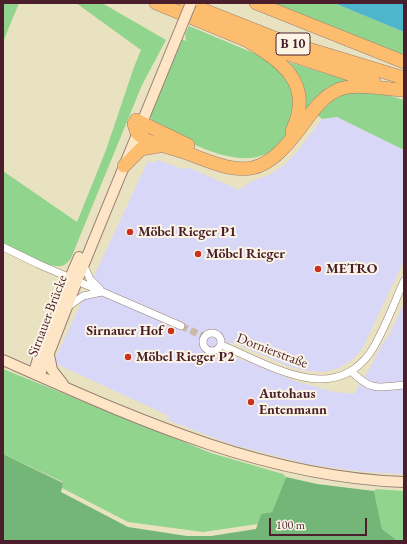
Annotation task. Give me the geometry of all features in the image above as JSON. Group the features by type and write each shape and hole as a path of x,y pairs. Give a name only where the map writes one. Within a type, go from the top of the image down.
{"highway":[{"name":"B 10","path":"156,3 246,40 311,63 404,91"},
{"name":"B 10","path":"186,3 282,41 404,78"},
{"path":"256,3 404,62"},
{"path":"137,125 227,161 248,162 274,152 285,142 296,122 299,108 298,93 293,80 285,67 271,55 246,40"},
{"path":"137,125 146,140 223,167 239,169 255,167 267,162 283,149 315,107 334,92 359,86 404,91"},
{"path":"124,166 141,149 163,145"}],"main road":[{"name":"Sirnauer Brücke","path":"36,374 35,369 66,309 73,279 84,264 124,166 155,75 177,37 191,3"},
{"name":"Sirnauer Brücke","path":"44,353 52,326 137,125"},
{"path":"14,365 28,363 44,353 52,370 66,387"},
{"path":"3,360 190,438 262,462 339,477 404,482"}],"street":[{"path":"3,247 21,257 181,326"},
{"path":"84,264 90,279 103,292"},
{"name":"Dornierstraße","path":"221,345 306,379 334,378 351,371 361,363 372,349 404,281"},
{"path":"66,309 83,296 103,292"},
{"path":"351,371 368,386 382,388 404,385"}],"shaded area":[{"path":"337,117 404,150 404,261 362,349 352,360 339,368 325,372 307,371 290,367 231,342 226,353 298,382 335,392 354,394 375,359 382,344 388,337 404,303 404,474 365,472 307,464 230,444 168,420 169,416 61,366 56,362 56,357 148,161 153,163 158,160 183,169 190,168 239,190 252,181 269,175 282,167 296,153 322,119"}],"green space":[{"path":"4,3 19,3 3,42 3,5"},
{"path":"76,3 102,3 166,40 142,85 71,258 64,265 56,266 49,265 32,258 3,243 3,171 77,222 106,150 141,50"},
{"path":"267,3 334,3 404,32 404,59"},
{"path":"189,26 275,62 296,96 287,135 277,146 264,155 248,158 231,157 213,152 179,137 151,120 150,112 182,39 186,41 185,34"},
{"path":"285,61 353,82 300,124"},
{"path":"370,90 404,100 404,150 337,117 322,119 315,113 338,94"},
{"path":"3,369 211,453 283,474 286,477 272,512 261,514 258,524 203,532 128,522 62,488 63,482 3,454"},
{"path":"3,454 63,483 61,492 128,527 187,536 211,536 256,529 261,514 272,512 286,477 317,484 374,491 382,529 398,541 3,541"},
{"path":"376,489 404,491 404,541 398,541 382,529 374,491"}],"water":[{"path":"334,3 404,3 404,32"}],"tunnel":[{"path":"181,326 205,337"}],"place":[{"name":"Möbel Rieger P1","path":"130,232"},
{"name":"Möbel Rieger","path":"198,254"},
{"name":"METRO","path":"318,269"},
{"name":"Sirnauer Hof","path":"171,331"},
{"name":"Möbel Rieger P2","path":"128,357"},
{"name":"Autohaus Entenmann","path":"251,402"}]}
